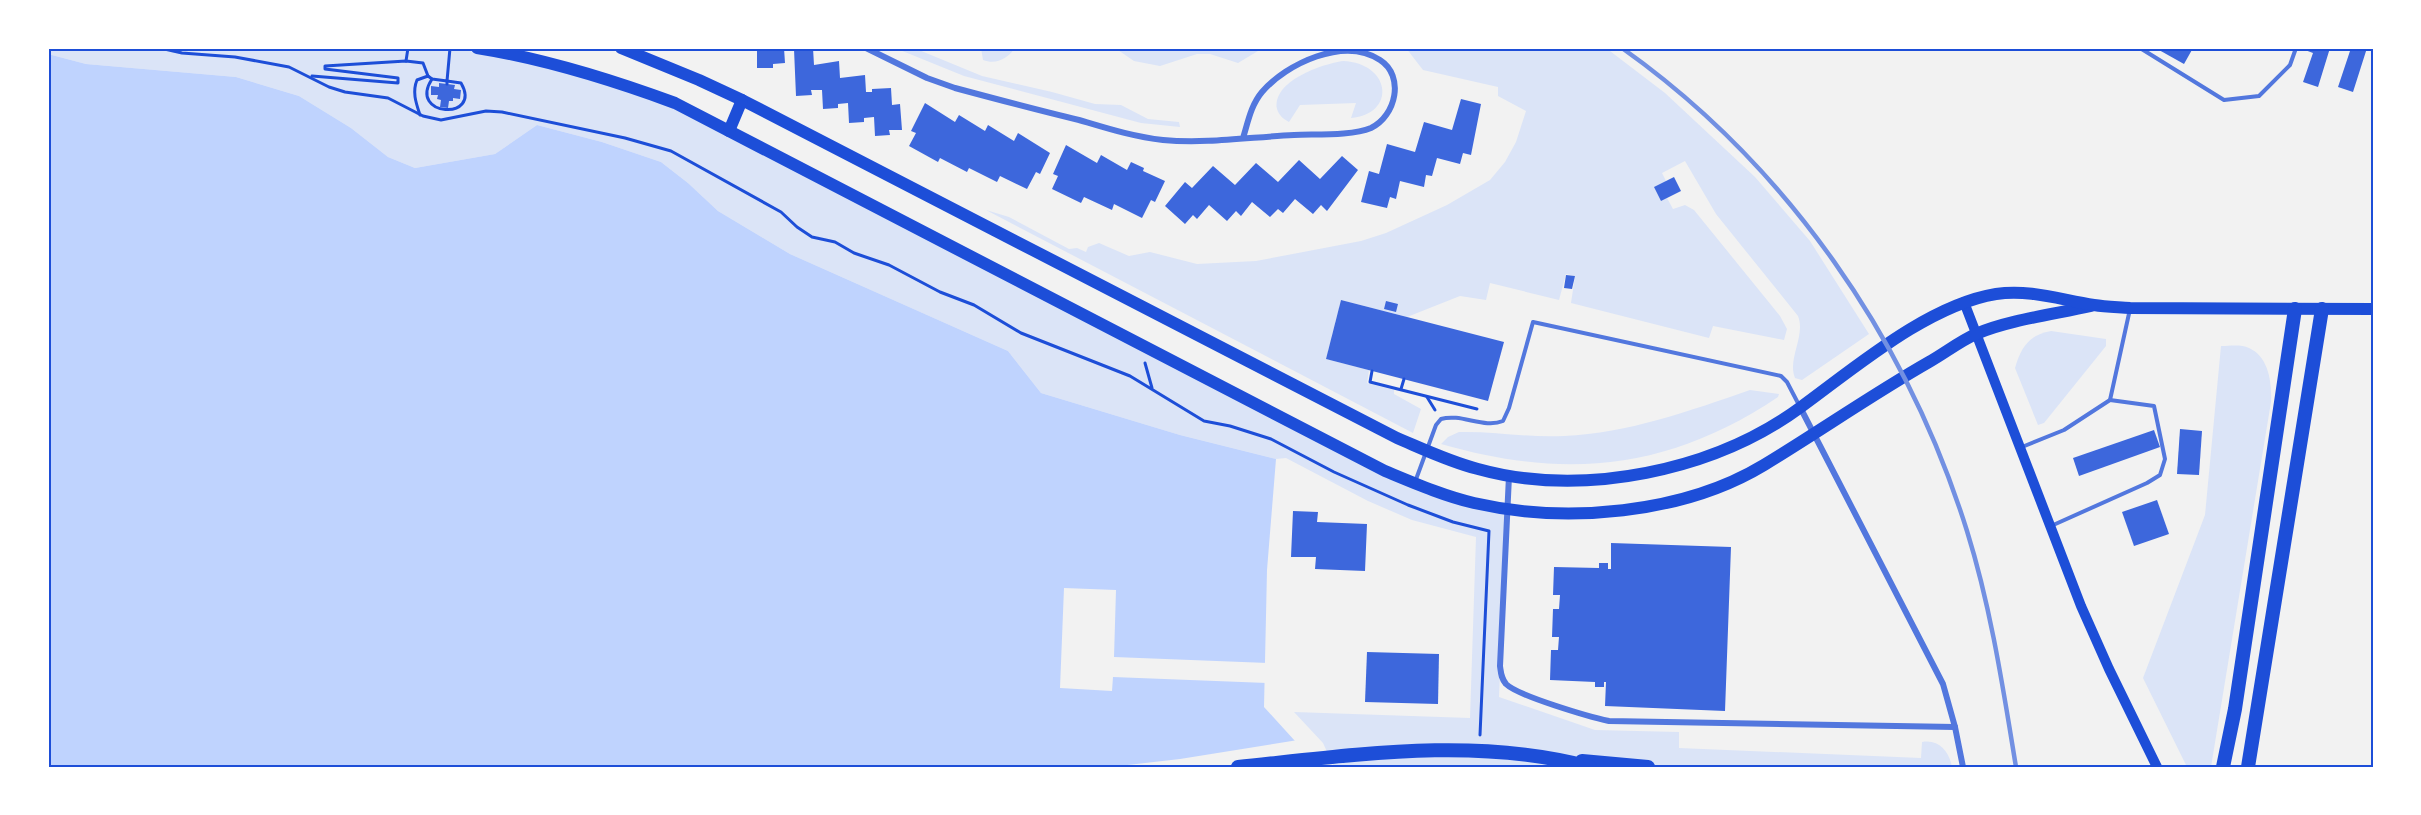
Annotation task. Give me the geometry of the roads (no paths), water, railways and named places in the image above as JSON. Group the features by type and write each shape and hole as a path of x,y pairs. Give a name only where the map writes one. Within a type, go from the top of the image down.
{"highway":[{"path":"2223,767 2235,709 2295,309"},
{"path":"2248,767 2322,309"},
{"path":"1238,767 1396,751 1488,751 1648,767"},
{"path":"1561,759 1590,767"}],"main road":[{"path":"477,48 512,53 617,82 675,103 1385,471 1473,503 1508,509 1580,512 1659,506 1730,481 1761,466 1884,388 1976,334 2095,305"},
{"path":"621,48 742,100 1397,438 1477,469 1509,476 1570,479 1644,474 1677,467 1772,427 1868,356 1938,314 1964,302 1996,294 2034,293 2095,305 2130,308 2373,309"},
{"path":"729,131 742,100"},
{"path":"1964,302 2050,526 2104,658 2157,767"}],"street":[{"path":"866,48 927,78 955,88 1138,136 1180,141 1243,138 1367,129 1383,120 1392,105 1395,87 1390,70 1381,60 1355,52 1339,52 1305,59 1288,68 1261,94 1252,109 1243,138"},
{"path":"1800,407 1943,684 1963,767"},
{"path":"1509,476 1500,666 1501,676 1514,690 1594,718 1609,721 1955,727"}],"lane":[{"path":"2140,48 2224,100 2259,96 2290,65 2296,48"},
{"path":"2110,400 2130,308"},
{"path":"1414,483 1436,425 1441,419 1457,417 1498,423 1503,421 1533,322 1781,376 1787,382 1800,407"},
{"path":"2020,447 2064,430 2110,400 2154,406 2165,459 2160,475 2050,526"}],"water":[{"path":"48,54 86,64 236,77 299,96 351,128 388,157 415,168 495,154 537,125 602,142 661,162 718,211 790,254 1008,351 1041,393 1180,435 1276,459 1267,570 1264,707 1295,741 1309,767 48,767"}],"railway":[{"path":"1622,48 1682,94 1737,146 1788,202 1834,261 1875,325 1911,391 1942,460 1967,531 1990,619 2016,767"}]}
